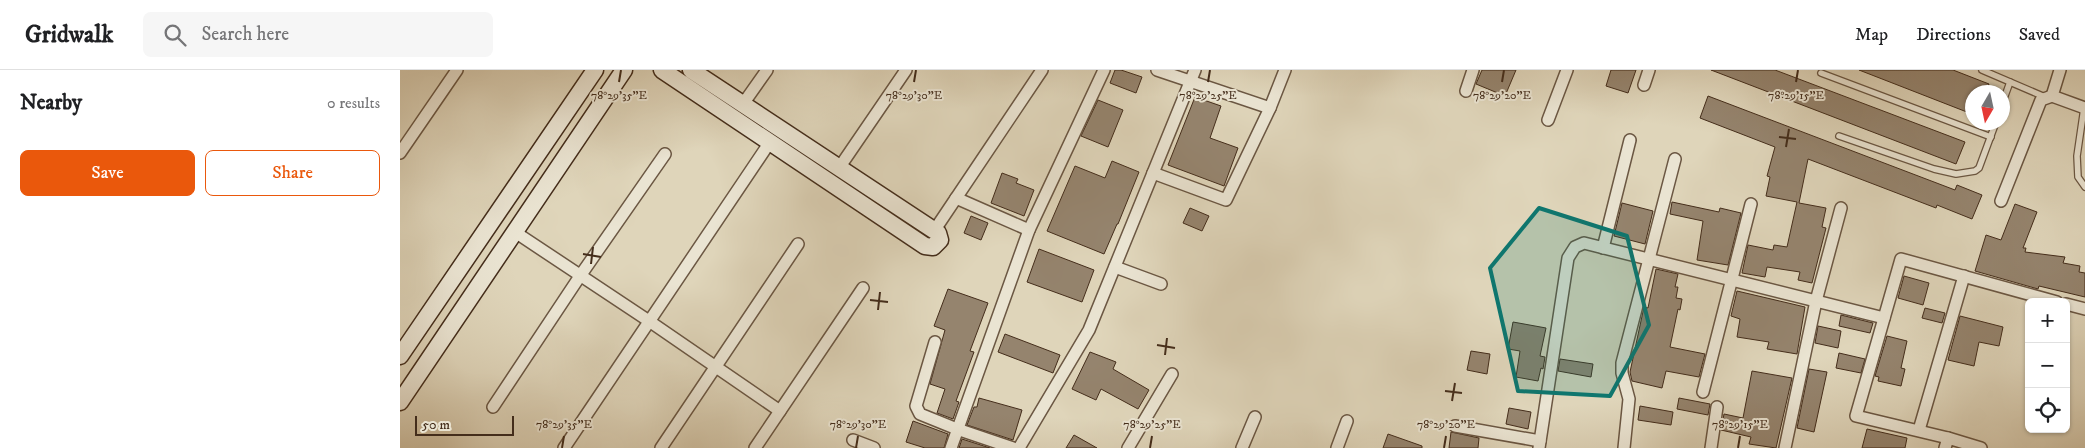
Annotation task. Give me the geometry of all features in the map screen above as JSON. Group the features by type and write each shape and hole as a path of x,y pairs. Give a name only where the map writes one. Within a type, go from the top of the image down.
{"street":[{"path":"400,153 458,70"},
{"path":"402,350 595,70"},
{"path":"400,402 624,70"},
{"path":"662,70 925,246 933,247 937,244 940,237 934,231 691,70"},
{"path":"743,104 767,70"},
{"path":"839,168 906,70"},
{"path":"934,231 1042,70"},
{"path":"950,448 1029,230 1104,70"},
{"path":"1157,70 1193,75 1270,108"},
{"path":"1153,173 1226,200 1270,108 1285,70"},
{"path":"1466,91 1474,70"},
{"path":"1548,120 1567,70"},
{"path":"1644,85 1649,70"},
{"path":"2001,202 2039,103 2048,97 2060,70"},
{"path":"1019,448 1089,330 1193,75"},
{"path":"2048,97 2085,108"},
{"path":"1603,248 1630,140"},
{"path":"564,448 770,142"},
{"path":"493,407 580,276 665,154"},
{"path":"535,157 556,171"},
{"path":"1624,448 1629,400 1622,373 1622,363 1675,159"},
{"path":"956,198 1029,230"},
{"path":"1703,392 1751,204"},
{"path":"1785,448 1816,301 1841,208"},
{"path":"515,232 780,411"},
{"path":"1455,426 1540,444 1568,258 1575,247 1584,243 1884,318"},
{"path":"661,448 798,244"},
{"path":"1981,448 1947,443 1919,430 1856,416 1901,259 2043,298"},
{"path":"1115,267 1161,284"},
{"path":"1919,430 1964,276"},
{"path":"755,448 864,288"},
{"path":"2070,305 2085,309"},
{"path":"934,342 916,406 917,411 920,414 957,429 1013,448"},
{"path":"1128,448 1172,374"},
{"path":"1711,448 1717,406"},
{"path":"1242,448 1255,417"},
{"path":"1337,448 1347,421"},
{"path":"853,440 874,448"}],"lane":[{"path":"1982,70 2048,97"},
{"path":"1821,73 1990,137"},
{"path":"2085,108 2077,156 2078,177 2085,187"},
{"path":"1839,136 1934,169 1956,174 1975,171 1979,168 1993,130"}],"highlighted area":[{"path":"1539,208 1627,236 1649,325 1610,396 1518,391 1490,268"}],"building":[{"path":"1115,70 1121,70 1142,77 1136,93 1110,83"},
{"path":"1482,70 1516,70 1505,96 1476,84"},
{"path":"1611,70 1636,70 1628,93 1606,86"},
{"path":"1711,70 1775,70 1965,142 1956,164"},
{"path":"1859,70 1953,70 1989,84 1965,85 1965,111"},
{"path":"1708,96 1955,190 1957,185 1982,195 1972,219 1937,205 1936,208 1808,159 1799,203 1826,208 1822,227 1826,228 1812,283 1798,280 1800,272 1767,267 1765,277 1742,273 1748,245 1773,250 1774,245 1787,247 1797,202 1766,196 1770,177 1767,176 1775,147 1700,118"},
{"path":"1195,97 1221,106 1210,138 1238,148 1224,186 1168,165"},
{"path":"1098,100 1123,110 1108,147 1081,136"},
{"path":"1112,161 1139,172 1104,254 1047,231 1075,166 1105,178"},
{"path":"1002,173 1018,179 1016,183 1034,190 1024,216 991,203"},
{"path":"1672,202 1719,212 1720,208 1741,213 1728,265 1697,260 1703,221 1670,214"},
{"path":"1622,203 1653,211 1645,244 1614,236"},
{"path":"2015,204 2037,212 2023,248 2026,248 2025,252 2065,257 2063,263 2080,266 2079,272 2085,273 2085,297 2039,286 2038,289 1975,271 1986,235 2001,240"},
{"path":"1190,208 1209,216 1202,231 1183,223"},
{"path":"971,216 988,223 981,240 964,233"},
{"path":"1039,249 1094,270 1082,302 1027,282"},
{"path":"1656,269 1678,274 1675,287 1678,287 1676,298 1682,299 1670,347 1705,354 1699,377 1666,371 1662,388 1632,381 1630,372 1644,307 1648,308"},
{"path":"1904,276 1929,283 1923,305 1898,298"},
{"path":"948,289 988,303 970,351 974,352 956,401 959,402 953,419 937,413 945,389 930,384 945,330 934,326"},
{"path":"1737,291 1805,307 1797,354 1767,349 1769,342 1737,337 1740,319 1731,316"},
{"path":"1925,308 1945,313 1942,323 1922,318"},
{"path":"1841,315 1873,323 1870,333 1839,326"},
{"path":"1960,316 2003,327 1999,346 1979,342 1974,366 1948,360"},
{"path":"1513,322 1546,328 1540,356 1545,357 1538,381 1516,377 1520,351 1508,349"},
{"path":"1818,326 1841,331 1838,348 1815,343"},
{"path":"1005,334 1060,355 1053,373 998,352"},
{"path":"1887,336 1907,341 1901,368 1905,369 1901,386 1878,381 1879,377 1875,376"},
{"path":"1471,351 1490,354 1487,374 1467,370"},
{"path":"1090,352 1116,362 1113,369 1149,390 1138,409 1101,389 1096,400 1072,389"},
{"path":"1839,353 1865,359 1861,373 1836,368"},
{"path":"1560,359 1593,364 1591,377 1558,371"},
{"path":"1809,369 1827,372 1814,432 1797,428"},
{"path":"1752,371 1792,378 1776,448 1749,444 1751,437 1721,430 1724,414 1743,418"},
{"path":"979,398 1022,410 1013,440 967,425 974,407 977,407"},
{"path":"1679,398 1710,404 1708,415 1677,409"},
{"path":"1640,406 1673,412 1671,425 1638,420"},
{"path":"1509,408 1531,412 1528,429 1506,424"},
{"path":"913,421 948,434 944,448 925,448 906,442"},
{"path":"1867,429 1907,438 1905,448 1862,448"},
{"path":"1451,432 1479,438 1478,448 1449,448"},
{"path":"1388,434 1422,446 1422,448 1383,448"},
{"path":"1074,435 1097,448 1066,448"},
{"path":"962,439 990,448 959,448"}]}
